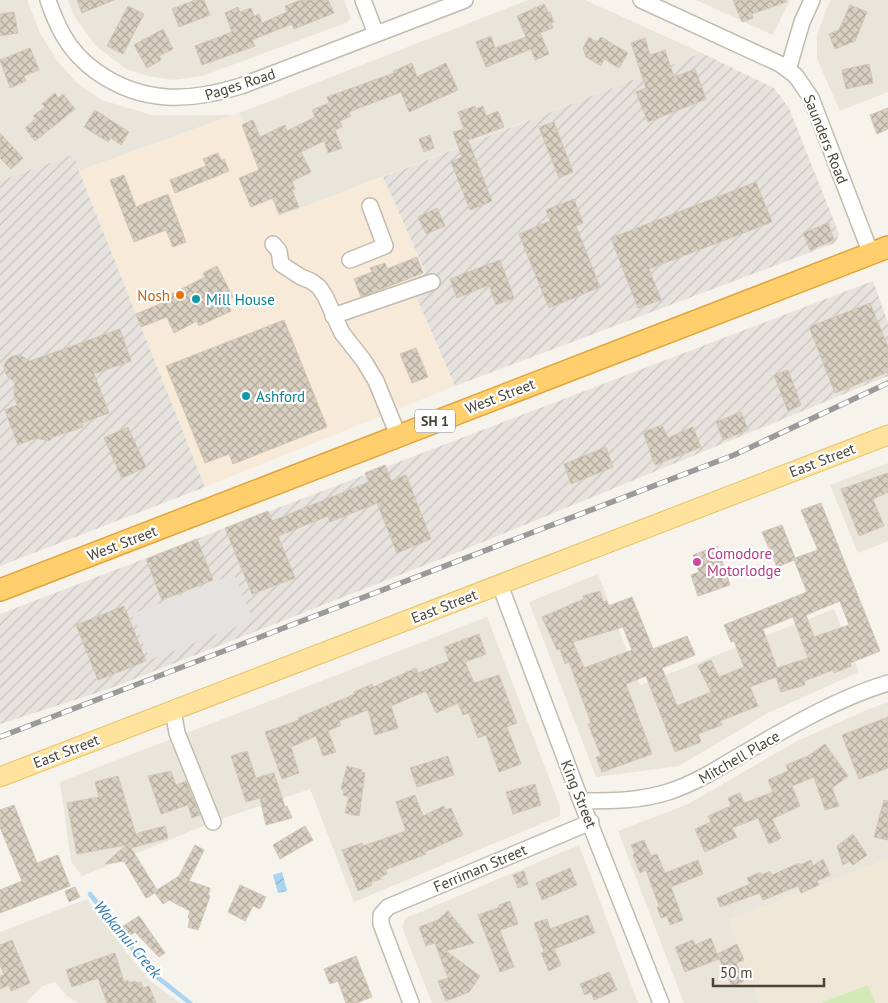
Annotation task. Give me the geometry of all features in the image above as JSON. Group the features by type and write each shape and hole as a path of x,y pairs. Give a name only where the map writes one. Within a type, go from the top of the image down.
{"highway":[{"name":"West Street","path":"0,590 879,250"}],"main road":[{"name":"East Street","path":"0,777 888,435"}],"street":[{"name":"Pages Road","path":"48,0 64,37 82,59 111,81 130,90 150,96 178,98 219,93 240,86 465,0"},
{"path":"363,0 376,34"},
{"name":"Saunders Road","path":"641,0 770,59 796,76 811,98 879,250"},
{"path":"788,70 802,22 812,0"},
{"path":"350,260 385,246 370,206"},
{"path":"273,244 279,251 281,264 319,288 325,296 342,333 364,361 376,381 398,435"},
{"path":"334,316 432,282"},
{"name":"King Street","path":"500,585 581,802 661,1003"},
{"name":"Mitchell Place","path":"581,802 641,798 667,793 694,782 833,705 888,683"},
{"path":"173,710 177,733 213,822"},
{"name":"Ferriman Street","path":"411,1003 381,924 381,915 388,907 590,822"}],"shaded area":[{"path":"0,0 27,0 41,35 58,62 78,84 102,100 152,115 233,115 79,171 74,154 0,181"},
{"path":"68,0 344,0 351,18 346,23 202,76 172,80 148,76 126,69 96,46 74,16"},
{"path":"528,0 585,0 702,53 278,217 239,113"},
{"path":"696,0 790,0 773,35"},
{"path":"831,0 888,0 888,92 840,111 817,59 817,35"},
{"path":"702,53 774,88 789,108 839,234 835,243 455,386 409,280 426,273 383,177"},
{"path":"239,113 278,217 383,177 426,273 409,280 455,386 205,487 79,171"},
{"path":"74,154 79,171 205,487 0,566 0,181"},
{"path":"873,281 888,323 888,376 456,553 106,690 0,724 0,614"},
{"path":"888,463 888,541 858,553 830,485"},
{"path":"234,574 253,620 150,660 132,614"},
{"path":"598,574 640,685 834,609 859,672 768,713 679,766 596,777 529,602"},
{"path":"487,617 560,806 560,816 354,902 310,789 213,822 82,876 71,861 60,782"},
{"path":"888,702 888,859 729,920 760,1003 684,1003 618,831 688,804 797,741"},
{"path":"579,845 638,1003 432,1003 402,927 406,918"},
{"path":"888,859 888,1003 760,1003 729,920"},
{"path":"87,899 149,980 180,1003 78,1003 67,996 55,982 42,986 26,1003 0,1003 0,932"}],"green space":[{"path":"868,985 875,1003 821,1003"}],"water":[{"path":"282,872 287,891 278,893 273,875"}],"building":[{"path":"77,0 114,0 82,13"},
{"path":"195,0 204,0 210,15 179,27 172,9"},
{"path":"301,0 328,0 334,13 294,29 292,24 252,40 255,46 202,65 195,46 232,32 225,13 238,7 240,12 251,8 254,16 259,14 262,23 287,12 285,6"},
{"path":"733,0 786,0 786,2 752,14 753,18 742,22"},
{"path":"544,4 554,22 551,23 553,28 540,33 549,54 535,60 531,49 486,67 476,42 491,36 495,48 526,37 517,16"},
{"path":"850,5 867,12 855,41 835,49 829,34 839,30"},
{"path":"128,6 144,14 123,54 107,46"},
{"path":"14,12 18,33 0,36 0,14"},
{"path":"163,29 173,49 159,56 161,60 147,68 134,45"},
{"path":"589,37 597,42 601,37 628,53 619,68 604,59 601,66 586,57 583,48"},
{"path":"645,38 650,55 665,50 674,77 695,69 706,99 648,122 636,92 646,88 631,43"},
{"path":"30,48 39,70 24,76 26,81 10,88 0,60"},
{"path":"412,63 417,77 446,63 458,90 409,112 401,92 349,112 351,116 340,121 342,127 335,130 342,148 328,153 324,141 301,152 311,172 292,181 295,189 292,190 299,207 279,214 273,198 251,207 239,178 259,170 242,125 253,120 260,137 285,125 287,131 315,117 312,110 329,103 327,97 394,73 393,71"},
{"path":"869,64 873,83 846,89 842,70"},
{"path":"55,93 58,98 63,94 75,109 35,141 25,128 36,119 33,116 45,107 42,104"},
{"path":"475,106 476,109 483,106 486,116 498,111 504,127 468,140 492,201 470,210 451,162 462,157 453,132 464,129 458,112"},
{"path":"888,108 888,129 877,134 870,115"},
{"path":"95,110 129,132 121,145 111,138 108,142 84,127"},
{"path":"554,122 573,172 559,178 539,127"},
{"path":"0,133 23,158 11,169 0,158"},
{"path":"430,135 434,148 424,152 419,139"},
{"path":"218,153 221,160 224,159 229,171 175,193 170,180 206,166 203,159"},
{"path":"124,175 136,207 168,194 186,242 173,247 166,230 134,242 110,180"},
{"path":"756,182 772,222 649,269 661,300 638,308 611,238"},
{"path":"574,199 583,223 576,226 600,287 549,308 519,234 550,221 546,210"},
{"path":"437,208 445,226 426,234 418,217"},
{"path":"828,223 834,240 810,250 803,233"},
{"path":"417,257 423,273 361,297 354,279 372,272 370,268 385,263 387,269"},
{"path":"500,260 514,298 496,305 489,285 457,298 450,279"},
{"name":"Mill House","path":"217,266 233,297 226,301 231,311 199,326 197,321 174,333 167,317 141,327 136,314 160,304 158,301 205,277 203,273"},
{"path":"870,303 888,347 888,372 835,393 809,327"},
{"name":"Ashford","path":"284,320 327,427 233,464 229,454 205,463 166,366"},
{"path":"120,329 131,361 94,374 109,413 82,423 83,427 53,437 49,441 36,438 18,445 5,410 17,405 14,394 15,382 5,372 4,365 8,359 20,355 30,361"},
{"path":"416,348 428,377 412,383 400,354"},
{"path":"788,370 801,405 788,411 774,375"},
{"path":"741,412 748,430 723,440 716,422"},
{"path":"662,425 668,438 693,427 701,447 655,465 643,432"},
{"path":"128,427 146,467 122,478 104,438"},
{"path":"606,447 613,467 571,484 564,464"},
{"path":"385,465 391,481 406,475 431,539 397,553 377,503 330,522 328,516 278,536 295,578 252,594 225,528 268,511 272,521 369,482 365,473"},
{"path":"888,473 888,492 873,499 884,526 859,536 841,489"},
{"path":"821,503 880,651 850,663 851,666 834,673 833,670 804,681 805,685 781,692 776,677 750,687 758,706 720,721 722,725 698,734 701,742 675,752 646,676 626,684 652,754 602,772 596,757 601,756 588,724 591,723 569,662 565,664 560,649 557,650 542,617 584,599 583,596 600,591 603,602 607,601 608,606 632,597 653,649 687,636 695,655 662,668 677,706 711,692 698,666 711,660 719,677 744,667 734,641 731,642 724,625 807,592 794,560 777,567 762,532 782,525 795,558 818,550 801,510","holes":["840,601 849,625 814,637 806,615","793,617 808,658 777,668 763,629","623,627 632,650 584,668 573,642"]},
{"path":"197,539 213,580 162,600 146,559"},
{"path":"717,546 730,585 698,596 691,575 699,572 693,555"},
{"path":"124,606 146,661 98,680 76,625"},
{"path":"479,634 486,654 465,662 474,683 499,675 517,723 507,727 521,764 499,772 486,735 478,738 469,713 463,715 458,703 436,713 426,691 391,706 398,728 375,735 368,710 339,721 341,725 328,731 336,752 323,756 316,736 291,747 299,773 282,779 265,732 299,720 298,718 355,694 354,692 372,684 373,687 416,668 418,673 449,661 444,647"},
{"path":"888,717 888,768 859,779 842,735"},
{"path":"825,744 848,776 832,788 839,806 825,810 814,777 792,786 800,806 772,819 781,838 769,844 758,818 732,828 737,837 705,852 695,829 711,822 708,816 731,806 728,798 740,793 744,803 773,792 768,780 788,771 786,765 808,756"},
{"path":"247,751 256,778 274,773 285,807 287,806 292,818 266,825 260,798 246,802 231,756"},
{"path":"448,756 454,775 417,787 410,768"},
{"path":"347,766 362,770 361,772 365,773 359,816 345,813 349,797 343,795 344,790 341,789"},
{"path":"171,771 176,785 186,781 200,815 192,818 188,805 161,814 148,776"},
{"path":"118,776 136,835 165,826 168,838 131,848 157,890 179,876 195,845 204,850 189,881 210,888 208,895 210,896 198,930 188,927 190,911 169,900 163,904 155,893 146,898 124,861 105,864 126,845 77,854 67,803 99,797 95,782"},
{"path":"535,784 541,805 513,814 506,792"},
{"path":"415,795 423,816 444,806 445,810 451,808 463,835 425,852 426,854 385,870 387,874 380,877 381,879 371,882 372,885 358,891 342,850 362,843 363,846 406,831 396,802"},
{"path":"884,800 888,801 888,840 874,837"},
{"path":"14,805 37,863 58,855 70,886 0,913 0,890 22,881 0,827 0,810"},
{"path":"305,826 313,840 280,859 273,845"},
{"path":"853,834 867,855 853,865 849,861 843,865 837,846"},
{"path":"644,840 651,856 657,854 665,873 698,860 703,874 671,887 683,920 670,925 667,916 661,918 657,907 659,906 646,870 640,873 633,855 635,853 631,845"},
{"path":"823,859 830,875 817,881 819,885 801,893 798,886 763,900 760,893 720,907 717,898 750,884 747,878 760,872 761,875 770,871 772,875 799,863 800,865 811,860 813,866"},
{"path":"570,868 577,885 542,900 536,883"},
{"path":"524,871 528,884 518,888 513,875"},
{"path":"240,885 266,897 260,909 253,906 245,921 228,912"},
{"path":"75,887 80,897 69,902 65,891"},
{"path":"510,901 518,924 500,930 514,967 500,972 478,915"},
{"path":"448,911 474,943 446,951 480,976 469,992 446,1001 438,981 448,978 435,943 426,946 419,927 438,920"},
{"path":"588,915 595,933 554,949 561,965 549,971 541,953 544,952 534,923 547,919 550,929"},
{"path":"139,916 165,953 159,957 135,932 129,936 122,927"},
{"path":"711,938 719,959 685,972 675,947 693,940 695,945"},
{"path":"12,940 30,983 11,991 9,985 0,989 0,976 4,975 0,964 0,945"},
{"path":"737,944 744,960 736,963 744,981 732,986 717,954"},
{"path":"115,953 124,982 128,980 129,983 141,982 143,988 149,986 156,1003 107,1003 98,978 72,987 66,970"},
{"path":"356,956 372,997 356,1003 346,1003 338,981 330,984 324,969"},
{"path":"609,972 617,990 594,1000 591,992 585,995 580,984"}],"waterway":[{"name":"Wakanui Creek","path":"90,894 152,973 190,1003"}],"railway":[{"path":"0,737 734,455 888,383"}],"place":[{"name":"Nosh","path":"180,295"},
{"name":"Mill House","path":"196,299"},
{"name":"Ashford","path":"246,396"},
{"name":"Comodore Motorlodge","path":"697,562"}]}
